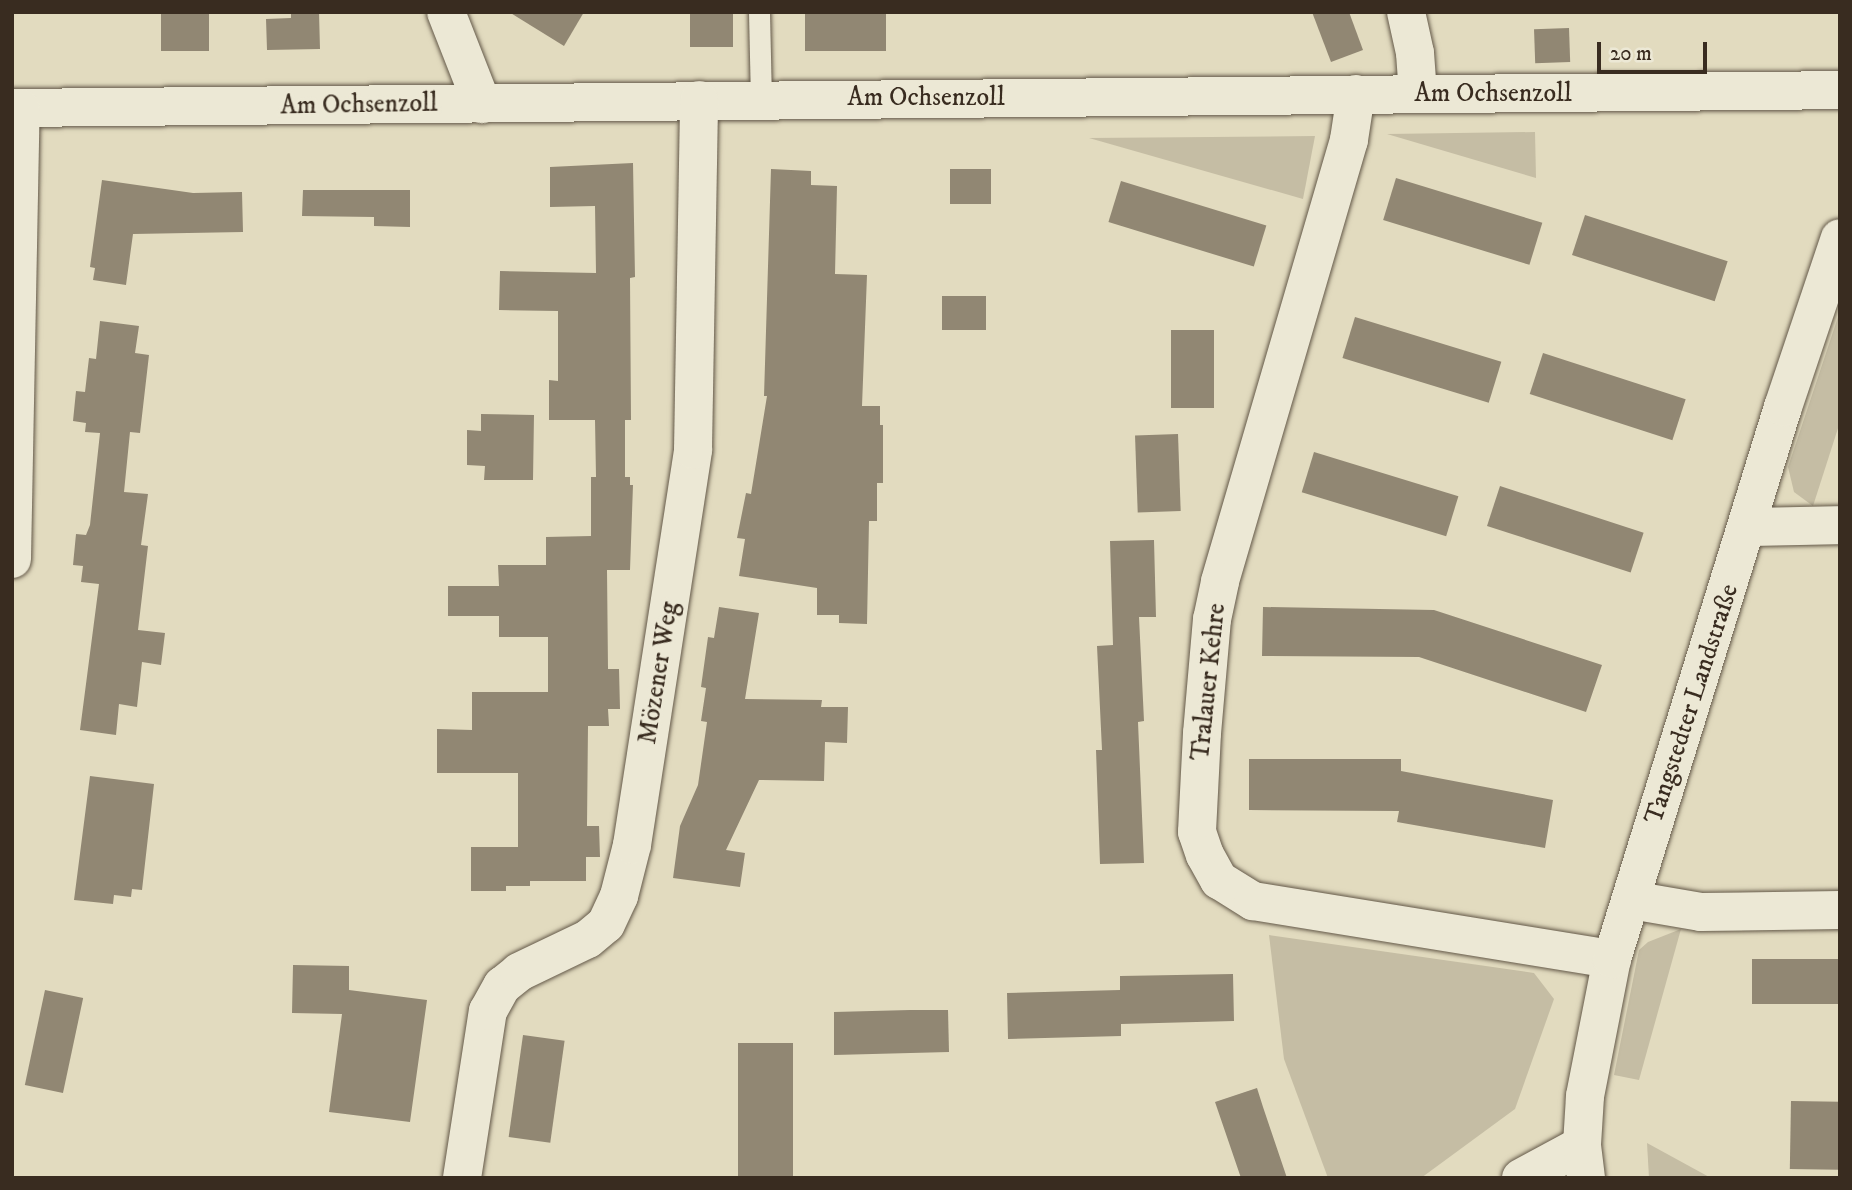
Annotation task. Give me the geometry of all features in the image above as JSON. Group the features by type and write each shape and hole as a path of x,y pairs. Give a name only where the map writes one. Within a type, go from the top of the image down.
{"street":[{"path":"446,12 482,104"},
{"path":"1406,12 1415,53 1418,94"},
{"name":"Am Ochsenzoll","path":"17,108 1840,90"},
{"name":"Tralauer Kehre","path":"1356,94 1349,140 1220,582 1212,619 1197,832 1205,855 1219,880 1253,901 1612,960"},
{"name":"Mözener Weg","path":"462,1178 488,1011 502,986 519,972 589,939 606,923 619,896 632,845 693,450 699,100"},
{"path":"12,559 17,108"},
{"name":"Tangstedter Landstraße","path":"1584,1161 1585,1096 1612,960 1840,238"},
{"path":"1747,527 1840,524"},
{"path":"1631,900 1701,912 1840,910"},
{"path":"1521,1178 1584,1161"}],"lane":[{"path":"759,12 761,99"}],"shaded area":[{"path":"1535,132 1536,178 1387,134"},
{"path":"1315,136 1303,199 1089,138"},
{"path":"1840,311 1840,422 1813,506 1794,492 1788,467"},
{"path":"1681,929 1639,1080 1614,1075 1639,950 1648,942"},
{"path":"1269,935 1534,973 1554,999 1515,1109 1421,1178 1328,1178 1284,1059"},
{"path":"1647,1143 1711,1178 1649,1178"}],"building":[{"path":"161,12 209,12 209,51 161,51"},
{"path":"291,12 319,12 320,49 267,50 266,19 291,18"},
{"path":"509,12 584,12 564,46"},
{"path":"690,12 733,12 733,47 690,47"},
{"path":"805,12 886,12 886,51 805,51"},
{"path":"1312,12 1349,12 1363,50 1331,62"},
{"path":"1569,28 1570,62 1535,63 1534,29"},
{"path":"633,163 635,277 630,278 631,420 625,420 625,477 630,477 630,485 633,485 630,570 607,570 608,669 619,669 620,709 608,709 609,726 588,726 587,826 599,826 600,857 586,857 586,881 530,881 530,886 506,886 506,891 471,891 471,847 518,847 518,773 437,773 437,729 472,730 472,692 548,692 548,637 499,637 499,616 448,616 448,586 499,586 498,565 546,565 546,537 591,536 591,477 596,477 595,420 549,420 549,380 558,381 558,311 499,310 500,271 596,273 595,206 550,207 550,167"},
{"path":"771,169 811,171 811,185 837,186 835,274 867,275 862,406 880,406 880,425 883,425 883,483 877,483 877,521 869,521 867,624 839,623 839,615 817,615 817,588 739,576 745,539 737,538 746,493 751,494 767,396 764,396"},
{"path":"950,169 991,169 991,204 950,204"},
{"path":"1396,178 1542,223 1529,265 1383,220"},
{"path":"102,180 193,193 242,192 243,232 133,234 126,285 93,280 95,268 90,267"},
{"path":"1121,181 1266,225 1254,267 1108,222"},
{"path":"303,190 410,190 410,227 374,226 374,217 302,216"},
{"path":"1585,215 1728,261 1715,301 1572,255"},
{"path":"942,296 986,296 986,330 942,330"},
{"path":"1355,317 1501,362 1489,403 1342,358"},
{"path":"100,321 139,326 135,353 149,355 140,433 130,432 124,492 148,494 141,545 148,546 138,630 165,633 161,665 142,662 137,707 119,704 116,735 80,730 99,584 81,582 83,566 73,565 76,534 86,535 90,525 100,433 85,432 86,423 73,421 76,391 85,392 89,358 96,359"},
{"path":"1171,330 1214,330 1214,408 1171,408"},
{"path":"1543,353 1686,399 1672,440 1530,394"},
{"path":"481,414 534,415 533,480 484,480 485,466 467,465 467,430 481,431"},
{"path":"1178,434 1181,511 1138,512 1135,436"},
{"path":"1314,452 1458,496 1446,536 1302,492"},
{"path":"1500,486 1644,533 1631,573 1487,526"},
{"path":"1154,540 1156,617 1139,617 1144,721 1138,722 1144,863 1100,864 1096,750 1102,750 1097,646 1113,645 1110,541"},
{"path":"719,607 759,613 745,699 822,700 821,707 848,707 847,743 825,742 824,781 759,780 726,850 745,853 740,887 673,878 680,826 698,785 707,722 701,721 706,688 701,687 708,637 714,638"},
{"path":"1263,607 1434,610 1602,665 1586,712 1419,657 1262,656"},
{"path":"1249,759 1401,759 1401,771 1553,800 1545,848 1397,822 1399,811 1249,810"},
{"path":"90,776 154,784 142,890 132,889 131,897 114,895 113,904 74,900"},
{"path":"1752,959 1840,959 1840,1004 1752,1004"},
{"path":"293,965 349,966 349,990 427,1000 410,1122 329,1112 342,1014 292,1013"},
{"path":"1233,974 1234,1021 1121,1024 1121,1036 1008,1039 1007,993 1120,990 1120,976"},
{"path":"45,990 83,998 63,1093 25,1085"},
{"path":"948,1010 949,1052 834,1055 834,1012"},
{"path":"523,1035 565,1041 550,1143 509,1137"},
{"path":"738,1043 793,1043 793,1178 738,1178"},
{"path":"1257,1088 1287,1178 1241,1178 1215,1102"},
{"path":"1791,1101 1840,1102 1839,1170 1790,1169"}]}
